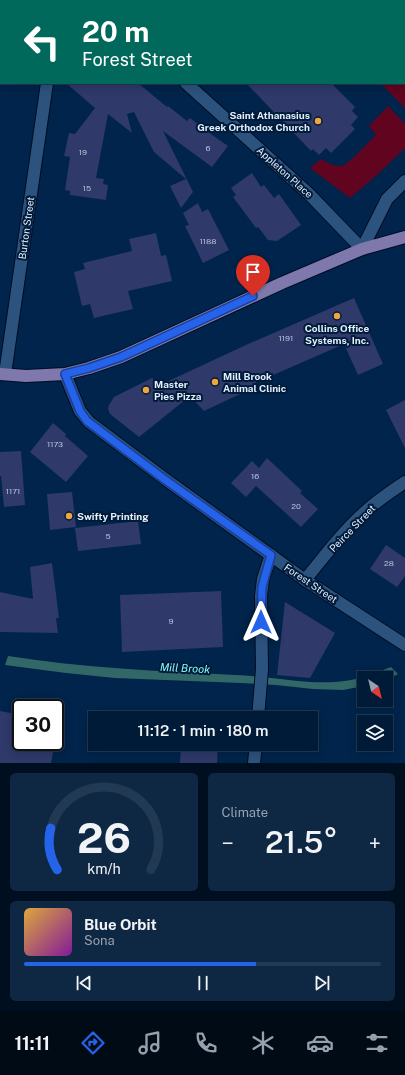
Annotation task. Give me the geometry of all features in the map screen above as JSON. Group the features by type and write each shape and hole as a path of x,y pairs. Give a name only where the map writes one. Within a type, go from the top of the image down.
{"main road":[{"path":"3,374 26,376 65,374 89,368 121,357 282,283 362,249 405,237"}],"street":[{"name":"Burton Street","path":"3,374 47,84"},
{"name":"Appleton Place","path":"187,84 309,194 362,249"},
{"path":"362,249 387,199 405,181"},
{"name":"Forest Street","path":"65,374 80,411 87,421 164,479 305,580 405,645"},
{"name":"Peirce Street","path":"305,580 364,512 405,482"},
{"path":"259,711 262,669 261,596 263,579 271,555"},
{"path":"254,763 255,751"}],"shaded area":[{"path":"381,84 405,84 405,108"},
{"path":"388,106 405,124 405,148 350,198 310,168 321,159 332,165 343,166 376,135 369,126"},
{"path":"8,656 93,666 247,676 310,682 335,682 357,679 357,687 343,690 313,689 241,683 115,678 5,665"},
{"path":"391,667 398,674 393,676 393,671 381,671"}],"building":[{"path":"67,84 139,84 187,121 190,118 228,146 212,167 163,131 193,192 181,208 170,186 186,179 154,152 134,112 127,114 132,133 108,114 96,178 104,179 103,184 108,185 106,200 70,195 70,191 65,190 70,157 64,156 69,133 75,134 95,108"},
{"name":"Saint Athanasius Greek Orthodox Church","path":"247,84 332,84 355,107 352,111 358,117 351,125 355,129 331,153 326,148 319,155 313,149 311,151"},
{"path":"252,173 261,187 264,185 274,198 279,194 301,225 277,241 268,240 258,227 256,228 233,197 236,195 231,188"},
{"path":"198,203 202,212 208,209 229,250 203,263 185,226 189,225 183,213"},
{"path":"156,233 161,256 166,255 172,281 128,291 133,309 94,318 90,304 82,306 74,272 85,269 83,263 132,251 129,239"},
{"path":"354,298 383,364 358,375 344,344 255,383 257,386 204,411 190,396 139,437 110,414 108,409 114,397 152,378 160,385 248,344"},
{"path":"405,400 405,448 386,410"},
{"path":"53,423 66,434 65,436 88,456 66,482 30,452"},
{"path":"21,451 25,505 4,507 0,476 0,452"},
{"path":"267,458 302,491 300,493 318,509 301,527 256,486 246,497 231,483 252,461 259,468"},
{"path":"72,492 76,527 50,530 47,494"},
{"path":"138,521 141,544 78,551 75,528"},
{"path":"386,545 405,558 405,576 397,587 370,569"},
{"path":"52,563 59,618 56,618 58,633 0,632 0,592 33,599 30,567"},
{"path":"221,591 223,647 122,652 120,595"},
{"path":"285,602 335,633 310,678 277,675"},
{"path":"0,711 12,713 12,751 53,751 51,763 0,763"},
{"path":"181,751 218,751 217,763 180,763"}],"place":[{"name":"Saint Athanasius Greek Orthodox Church","path":"318,121"},
{"name":"Collins Office Systems, Inc.","path":"337,316"},
{"name":"Mill Brook Animal Clinic","path":"215,382"},
{"name":"Master Pies Pizza","path":"146,390"},
{"name":"Swifty Printing","path":"69,516"}],"route":[{"path":"253,296 121,357 89,368 65,374 76,404 87,421 164,479 271,555 263,579 261,596 261,622"}],"water label":[{"name":"Mill Brook","path":"185,668"}]}
